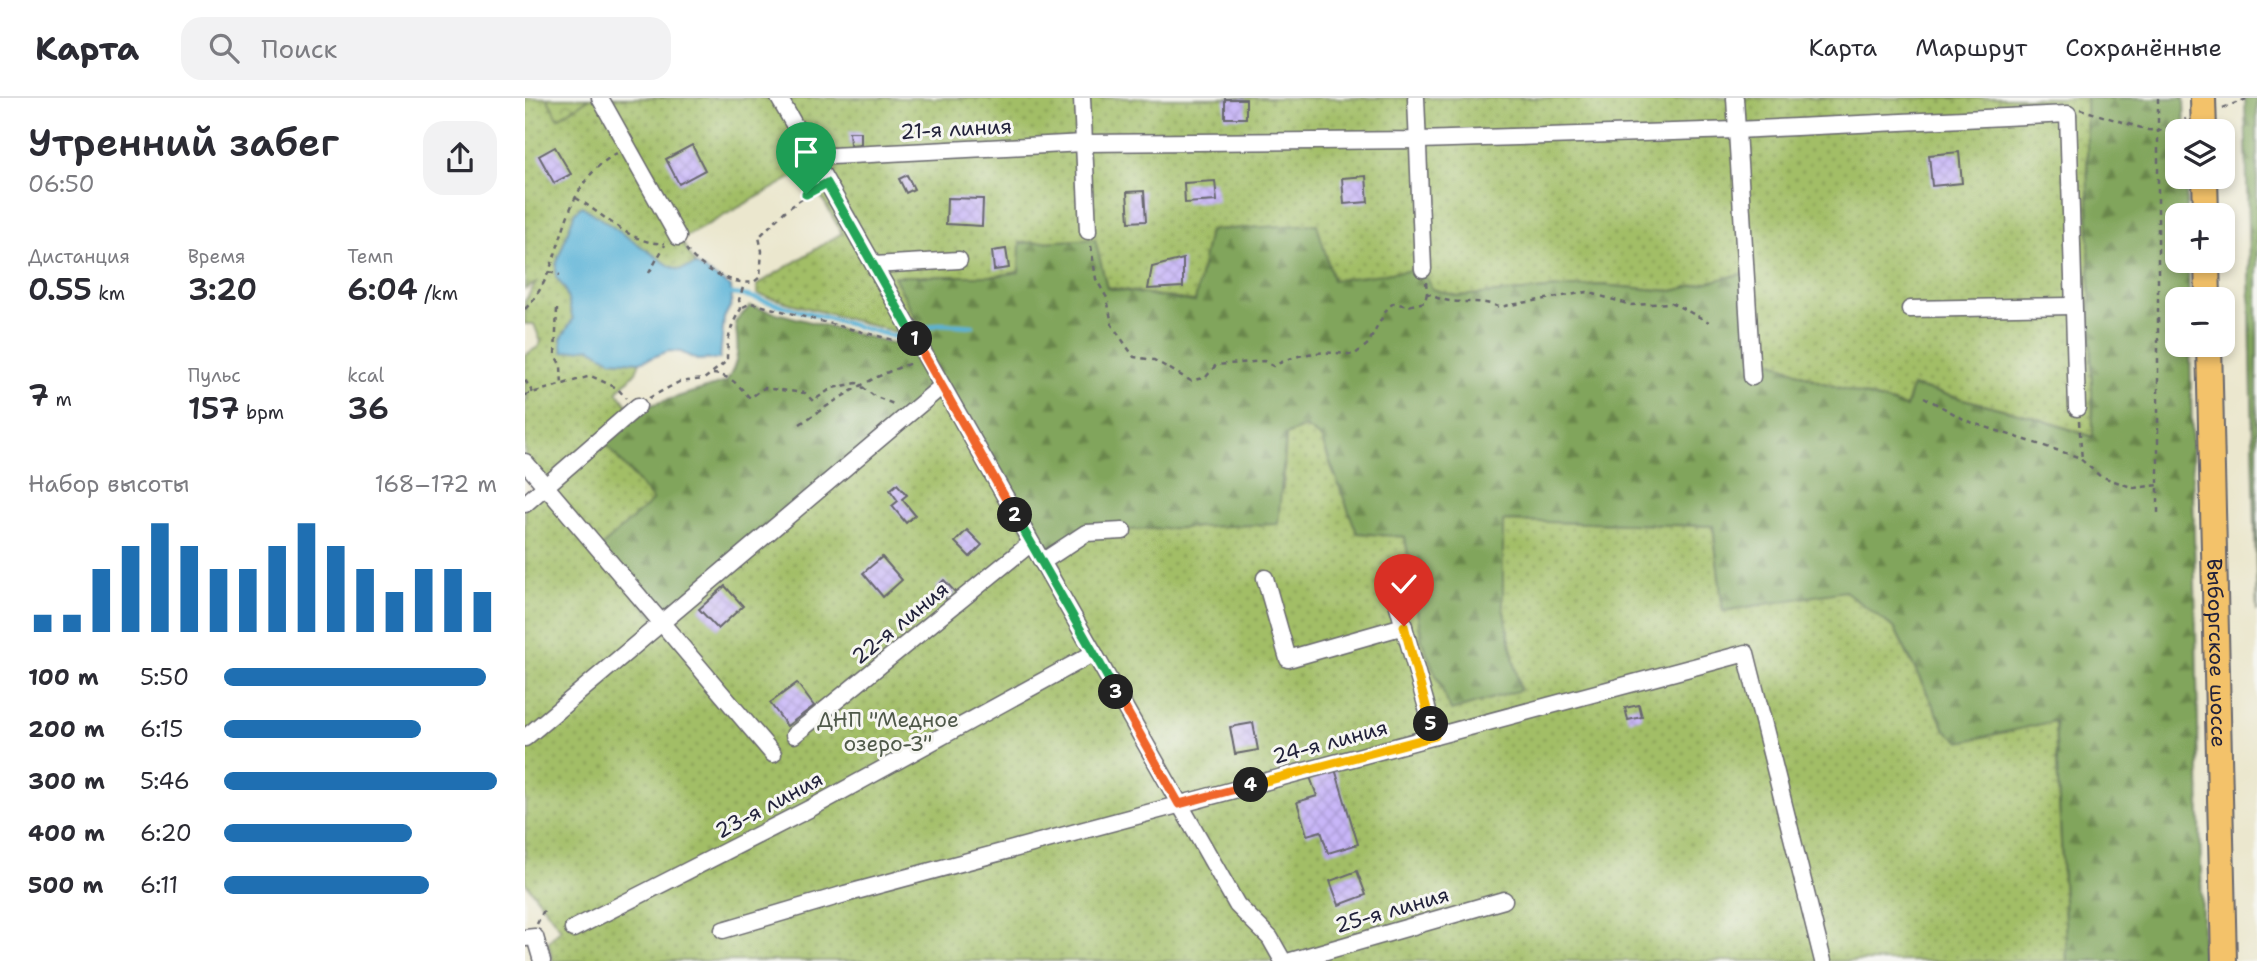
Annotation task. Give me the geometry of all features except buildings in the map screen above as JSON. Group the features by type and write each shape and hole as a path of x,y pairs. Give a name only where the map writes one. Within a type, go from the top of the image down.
{"main road":[{"name":"Выборгское шоссе","path":"2209,357 2224,961"}],"street":[{"path":"600,98 675,232"},
{"path":"779,98 1237,905 1270,938 1283,961"},
{"path":"1082,98 1088,231"},
{"path":"1416,98 1423,269"},
{"path":"1735,98 1752,377"},
{"path":"2071,110 2071,306 2077,408"},
{"name":"21-я линия","path":"813,158 1084,143 1419,140 1736,130 2071,110"},
{"path":"874,265 959,260"},
{"path":"1910,309 2071,306"},
{"path":"525,738 942,386"},
{"path":"525,504 636,408"},
{"path":"525,461 659,623 773,754"},
{"path":"1042,562 1086,533 1123,531"},
{"name":"22-я линия","path":"794,735 1031,543"},
{"path":"1265,578 1288,659 1404,626"},
{"path":"1396,599 1435,736"},
{"name":"23-я линия","path":"573,929 813,807 1094,653"},
{"name":"24-я линия","path":"723,930 1179,804 1746,653 1823,961"},
{"name":"25-я линия","path":"1291,961 1504,900"},
{"path":"525,938 535,937 542,961"}],"path":[{"path":"2158,98 2158,514"},
{"path":"2071,110 2159,131 2249,98"},
{"path":"525,309 537,296 549,272 559,236 586,178 607,159 628,148"},
{"path":"741,307 739,300 745,284 760,277 762,251 759,237 785,211 827,183"},
{"path":"576,198 631,233 654,243 665,243 675,232"},
{"path":"1088,231 1096,279 1107,298 1112,325 1126,346 1134,357 1154,360 1191,381 1206,377 1216,365 1264,361 1273,366 1301,353 1323,350 1354,355 1369,344 1388,307 1394,303 1408,306 1425,302 1427,293 1423,269"},
{"path":"649,273 675,232"},
{"path":"675,232 689,254 703,266 745,284"},
{"path":"549,272 560,275"},
{"path":"1427,293 1454,304 1489,303 1499,307 1587,292 1631,304 1672,303 1709,322"},
{"path":"525,396 591,376 602,378 617,388 636,408 657,392 680,382 704,379 713,374 727,361 732,322 741,307 751,303 900,343"},
{"path":"557,309 555,355 561,366 562,386"},
{"path":"800,424 892,369 919,361"},
{"path":"713,374 726,375 750,398 764,388 805,393 813,401 832,388 857,383 874,396 912,411"},
{"path":"525,380 533,393"},
{"path":"1924,397 1967,421 1989,426 2082,462 2100,476 2134,488 2159,485"},
{"path":"2077,408 2082,462"}],"green space":[{"name":"ДНП \"Медное озеро-3\"","path":"525,98 547,98 558,118 590,98 2086,98 2094,437 2030,416 1912,386 1906,407 1820,382 1751,352 1745,274 1672,291 1600,285 1457,296 1432,289 1423,269 1196,302 1019,272 995,276 894,276 918,323 899,333 757,294 757,285 842,233 806,170 687,236 679,237 696,265 679,270 670,266 583,207 575,212 556,265 556,277 565,289 573,319 561,339 590,348 611,360 640,362 636,372 617,392 632,411 601,438 654,500 942,386 1086,533 1283,489 1286,435 1305,427 1321,438 1335,477 1405,536 1422,642 1520,690 1503,607 1503,521 1713,526 1723,611 1845,590 1895,629 1946,731 2055,721 2067,961 553,961 548,942 561,929 525,882 525,504 545,486 525,462 525,401 528,400 525,394 525,355 541,342 534,324 525,324 525,301 536,283 525,289"},
{"path":"547,98 590,98 558,118"},
{"path":"2086,98 2184,98 2185,119 2165,119 2165,189 2186,189 2187,203 2165,203 2165,273 2188,273 2189,287 2165,287 2165,357 2190,357 2203,961 2067,961 2055,721 1961,742 1946,731 1895,629 1845,591 1723,611 1713,526 1503,521 1503,607 1520,690 1451,711 1422,642 1405,537 1357,533 1321,438 1305,427 1286,435 1278,524 1106,531 1041,560 942,386 659,623 598,550 653,500 601,438 632,411 726,382 734,368 737,354 735,322 750,306 903,346 924,334 894,276 995,276 1019,272 1020,243 1095,239 1107,288 1195,302 1209,230 1317,224 1333,280 1423,269 1432,289 1457,296 1600,285 1672,291 1745,273 1751,352 1820,382 1906,407 1912,386 2030,416 2093,437"},
{"path":"2245,98 2257,98 2257,612"}],"water":[{"path":"582,206 670,266 679,270 696,265 731,287 732,303 724,318 720,359 697,360 681,352 669,351 640,362 611,360 590,348 563,352 561,339 573,319 565,289 556,277 556,265 575,212"}],"waterway":[{"path":"726,293 747,296 899,338 907,335"},
{"path":"918,331 939,324 973,326"}],"route":[{"path":"806,194 827,183 1179,804 1435,736 1404,626"}]}
